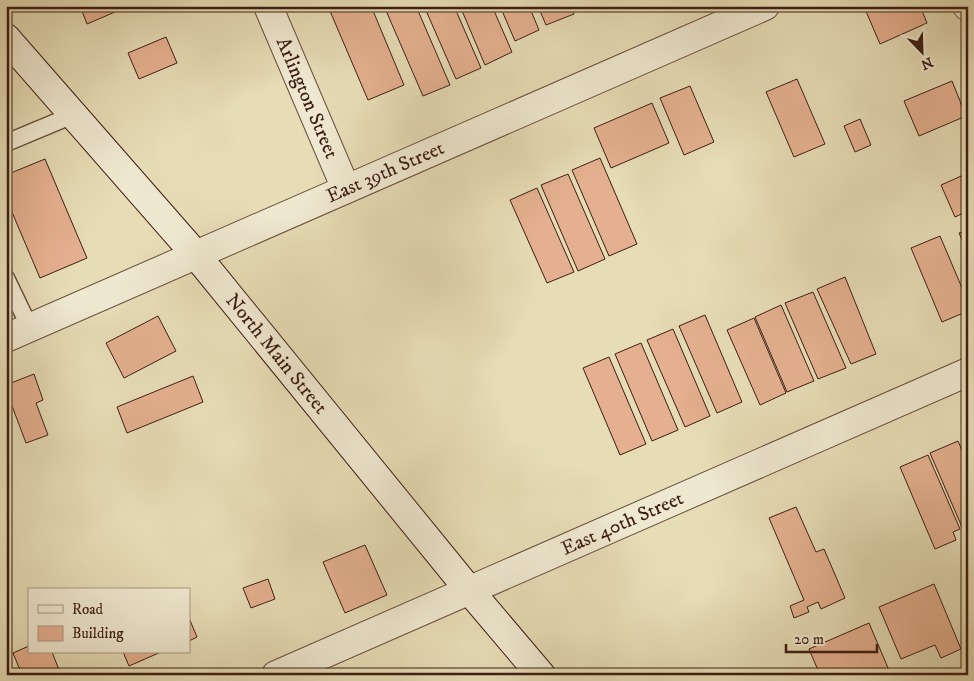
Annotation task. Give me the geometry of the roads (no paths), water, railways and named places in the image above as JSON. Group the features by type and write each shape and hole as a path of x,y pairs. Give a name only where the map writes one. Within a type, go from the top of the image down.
{"street":[{"name":"Arlington Street","path":"268,6 346,189"},
{"name":"East 39th Street","path":"18,333 765,6"},
{"name":"North Main Street","path":"6,38 196,255 469,590 541,675"},
{"name":"East 40th Street","path":"276,675 968,372"}],"lane":[{"path":"6,143 74,115"},
{"path":"6,278 18,333"}]}
